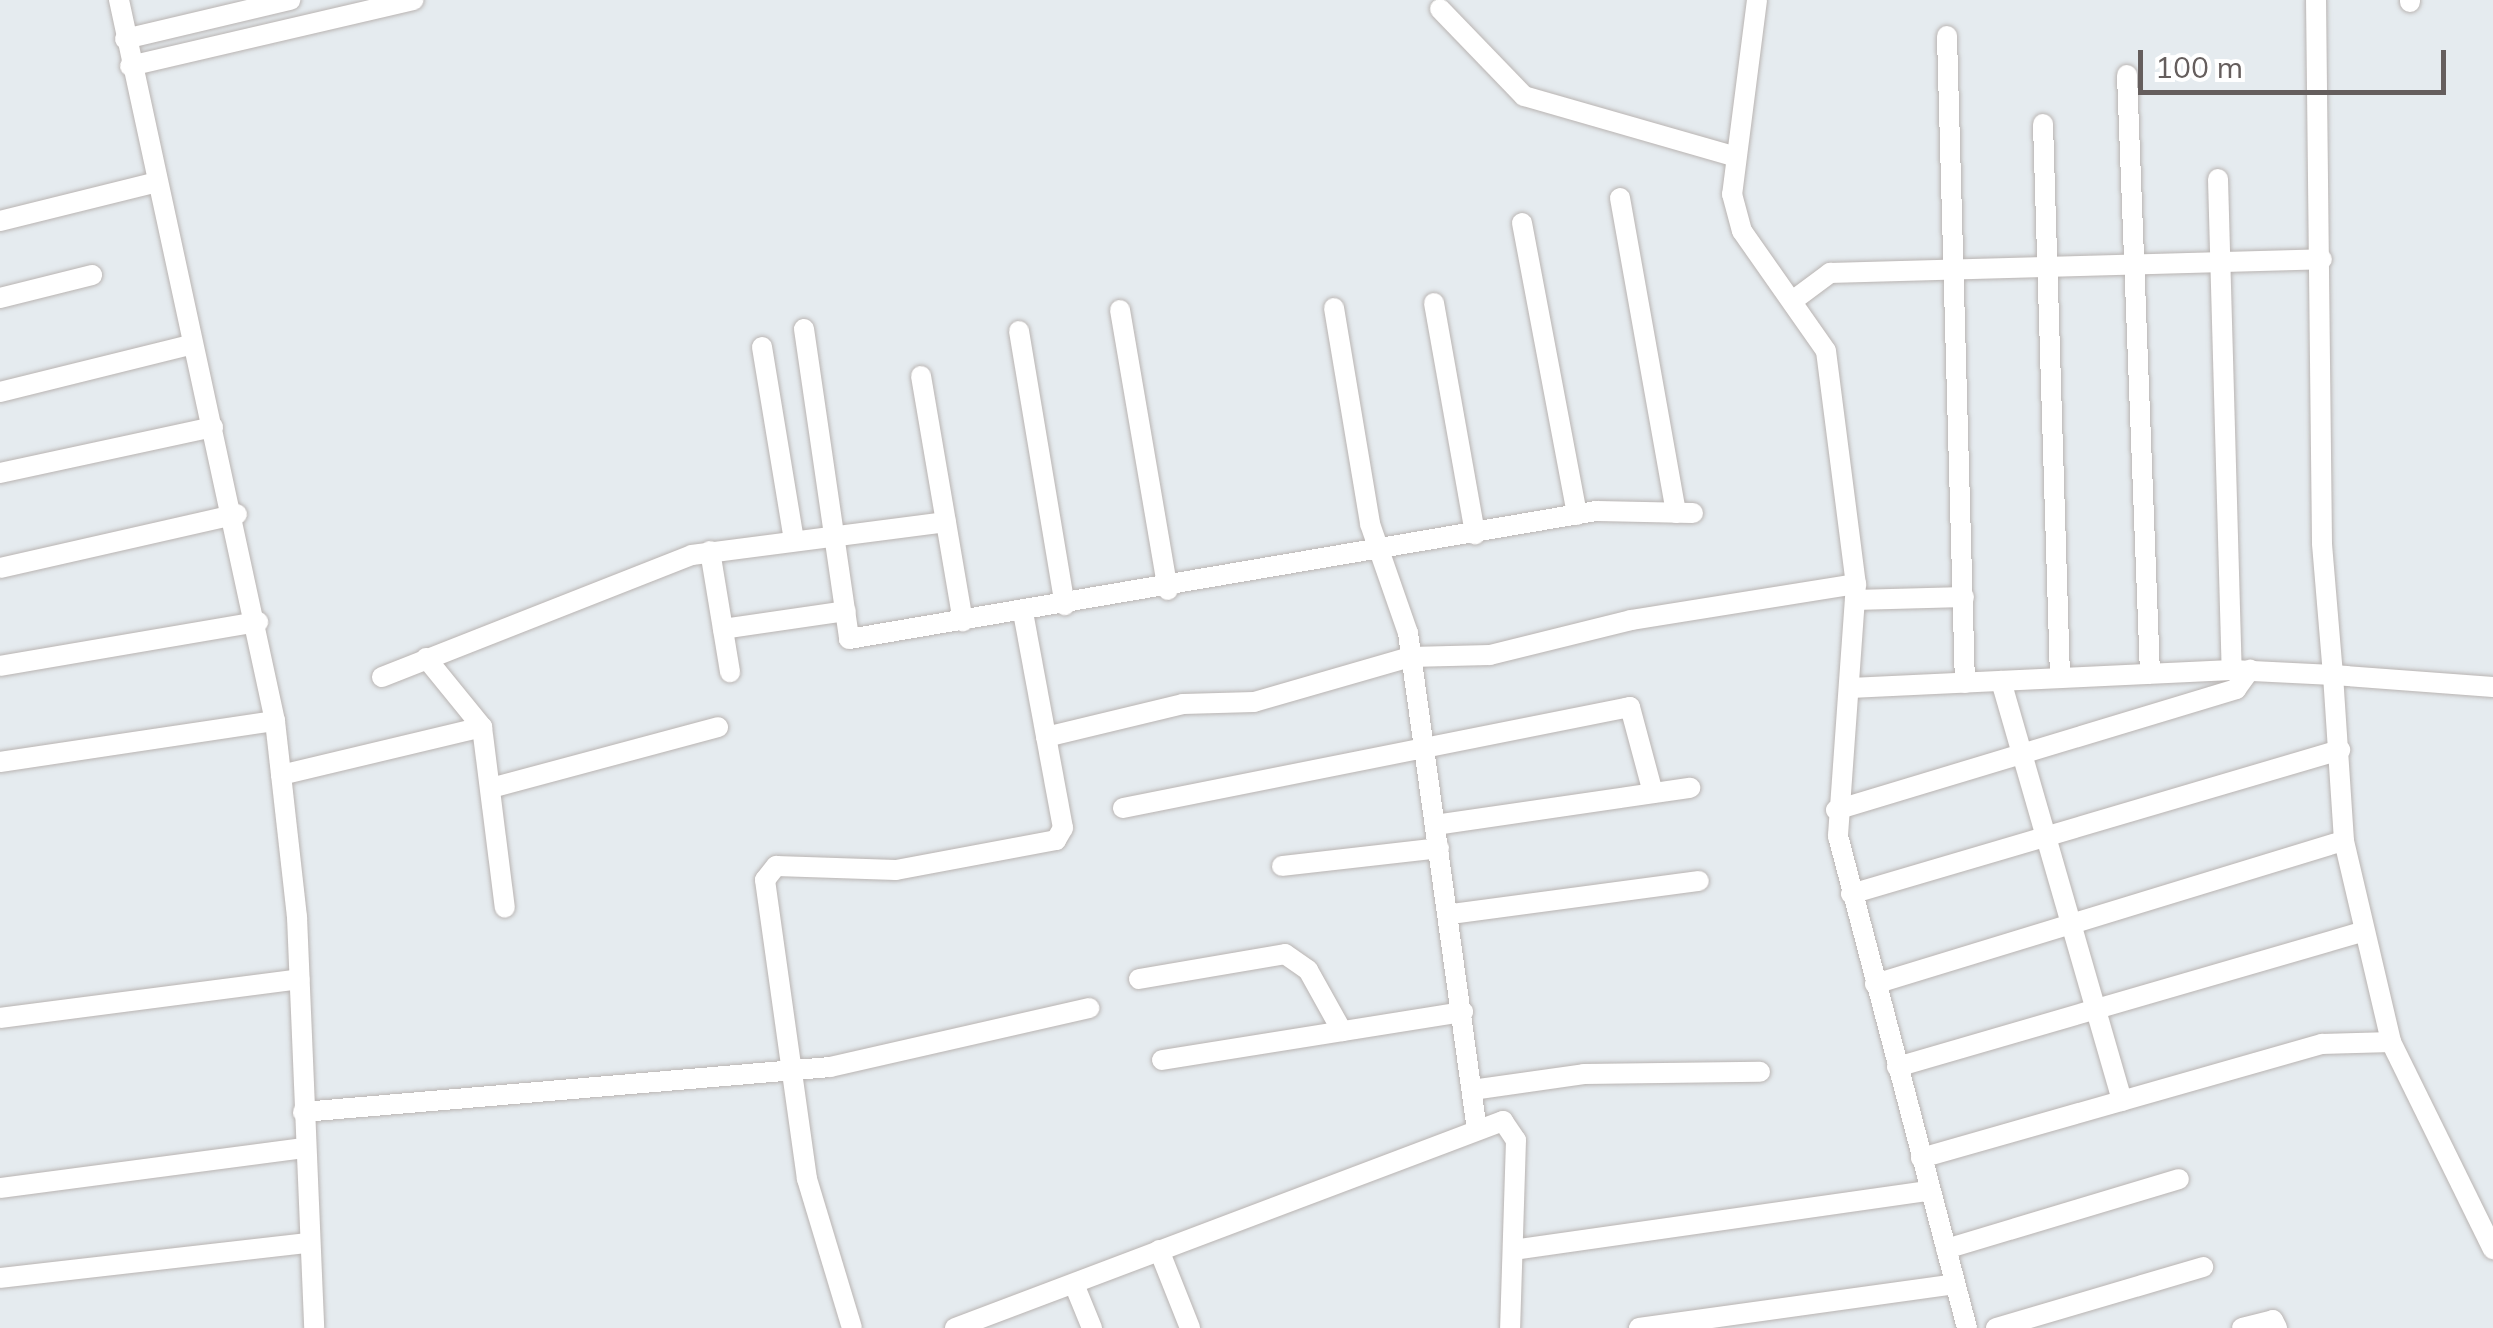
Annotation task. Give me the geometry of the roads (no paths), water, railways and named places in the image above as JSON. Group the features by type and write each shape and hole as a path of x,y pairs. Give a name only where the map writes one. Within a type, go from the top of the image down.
{"street":[{"path":"118,0 190,345 237,514 275,720 299,979 303,1148 310,1243 308,1327"},
{"path":"125,40 290,0"},
{"path":"130,66 413,0"},
{"path":"1757,0 1732,156 1742,231 1795,299 1826,350 1855,592 1850,688 1836,810 1852,894 1967,1328"},
{"path":"2316,0 2322,259 2322,544 2344,841 2391,1042 2493,1249"},
{"path":"1440,9 1524,96 1732,156"},
{"path":"1948,36 1966,683"},
{"path":"2127,75 2150,674"},
{"path":"2044,124 2043,268 2060,678"},
{"path":"1836,810 2236,689 2241,670 2218,180"},
{"path":"0,221 154,183"},
{"path":"804,330 839,534 849,639 1168,590 1577,515 1684,513 1620,198"},
{"path":"1522,223 1577,515"},
{"path":"1795,299 1830,273 2322,259"},
{"path":"0,298 92,275"},
{"path":"1434,303 1475,534"},
{"path":"1334,308 1379,552 1410,656 1421,749 1452,914 1476,1124"},
{"path":"1120,310 1168,590"},
{"path":"1020,332 1065,606"},
{"path":"0,392 190,345"},
{"path":"762,348 794,540"},
{"path":"921,376 962,622"},
{"path":"0,474 213,427"},
{"path":"0,568 237,514"},
{"path":"382,677 710,551 946,522"},
{"path":"710,551 730,672"},
{"path":"1046,736 1184,704 1254,702 1410,656 1490,655 1631,620 1855,592 1964,596"},
{"path":"723,628 846,611"},
{"path":"852,1328 810,1193 769,872 896,870 1056,840 1063,828 1023,612"},
{"path":"0,666 258,622"},
{"path":"426,658 482,728 506,908"},
{"path":"1850,688 2241,670 2493,686"},
{"path":"2001,681 2122,1101"},
{"path":"1124,808 1630,706 1653,793"},
{"path":"0,762 275,720"},
{"path":"282,776 482,728"},
{"path":"491,788 718,728"},
{"path":"1852,894 2340,750"},
{"path":"1435,825 1690,788"},
{"path":"1876,984 2344,841"},
{"path":"1282,866 1439,848"},
{"path":"1452,914 1699,882"},
{"path":"1898,1067 2363,932"},
{"path":"1139,979 1285,954 1308,970 1342,1031"},
{"path":"0,1018 299,979"},
{"path":"302,1112 792,1069 1089,1008"},
{"path":"1162,1060 1463,1012"},
{"path":"1921,1158 2322,1044 2391,1042"},
{"path":"1472,1090 1584,1074 1760,1072"},
{"path":"954,1328 1005,1319 1074,1284 1159,1250 1476,1124 1503,1121 1516,1140 1510,1328"},
{"path":"0,1188 303,1148"},
{"path":"1946,1249 2179,1179"},
{"path":"1513,1250 1930,1191"},
{"path":"0,1278 310,1243"},
{"path":"1159,1250 1190,1328"},
{"path":"1996,1328 2203,1267"},
{"path":"1074,1284 1092,1328"},
{"path":"1639,1328 1955,1284"},
{"path":"2242,1328 2273,1320 2277,1328"}]}
